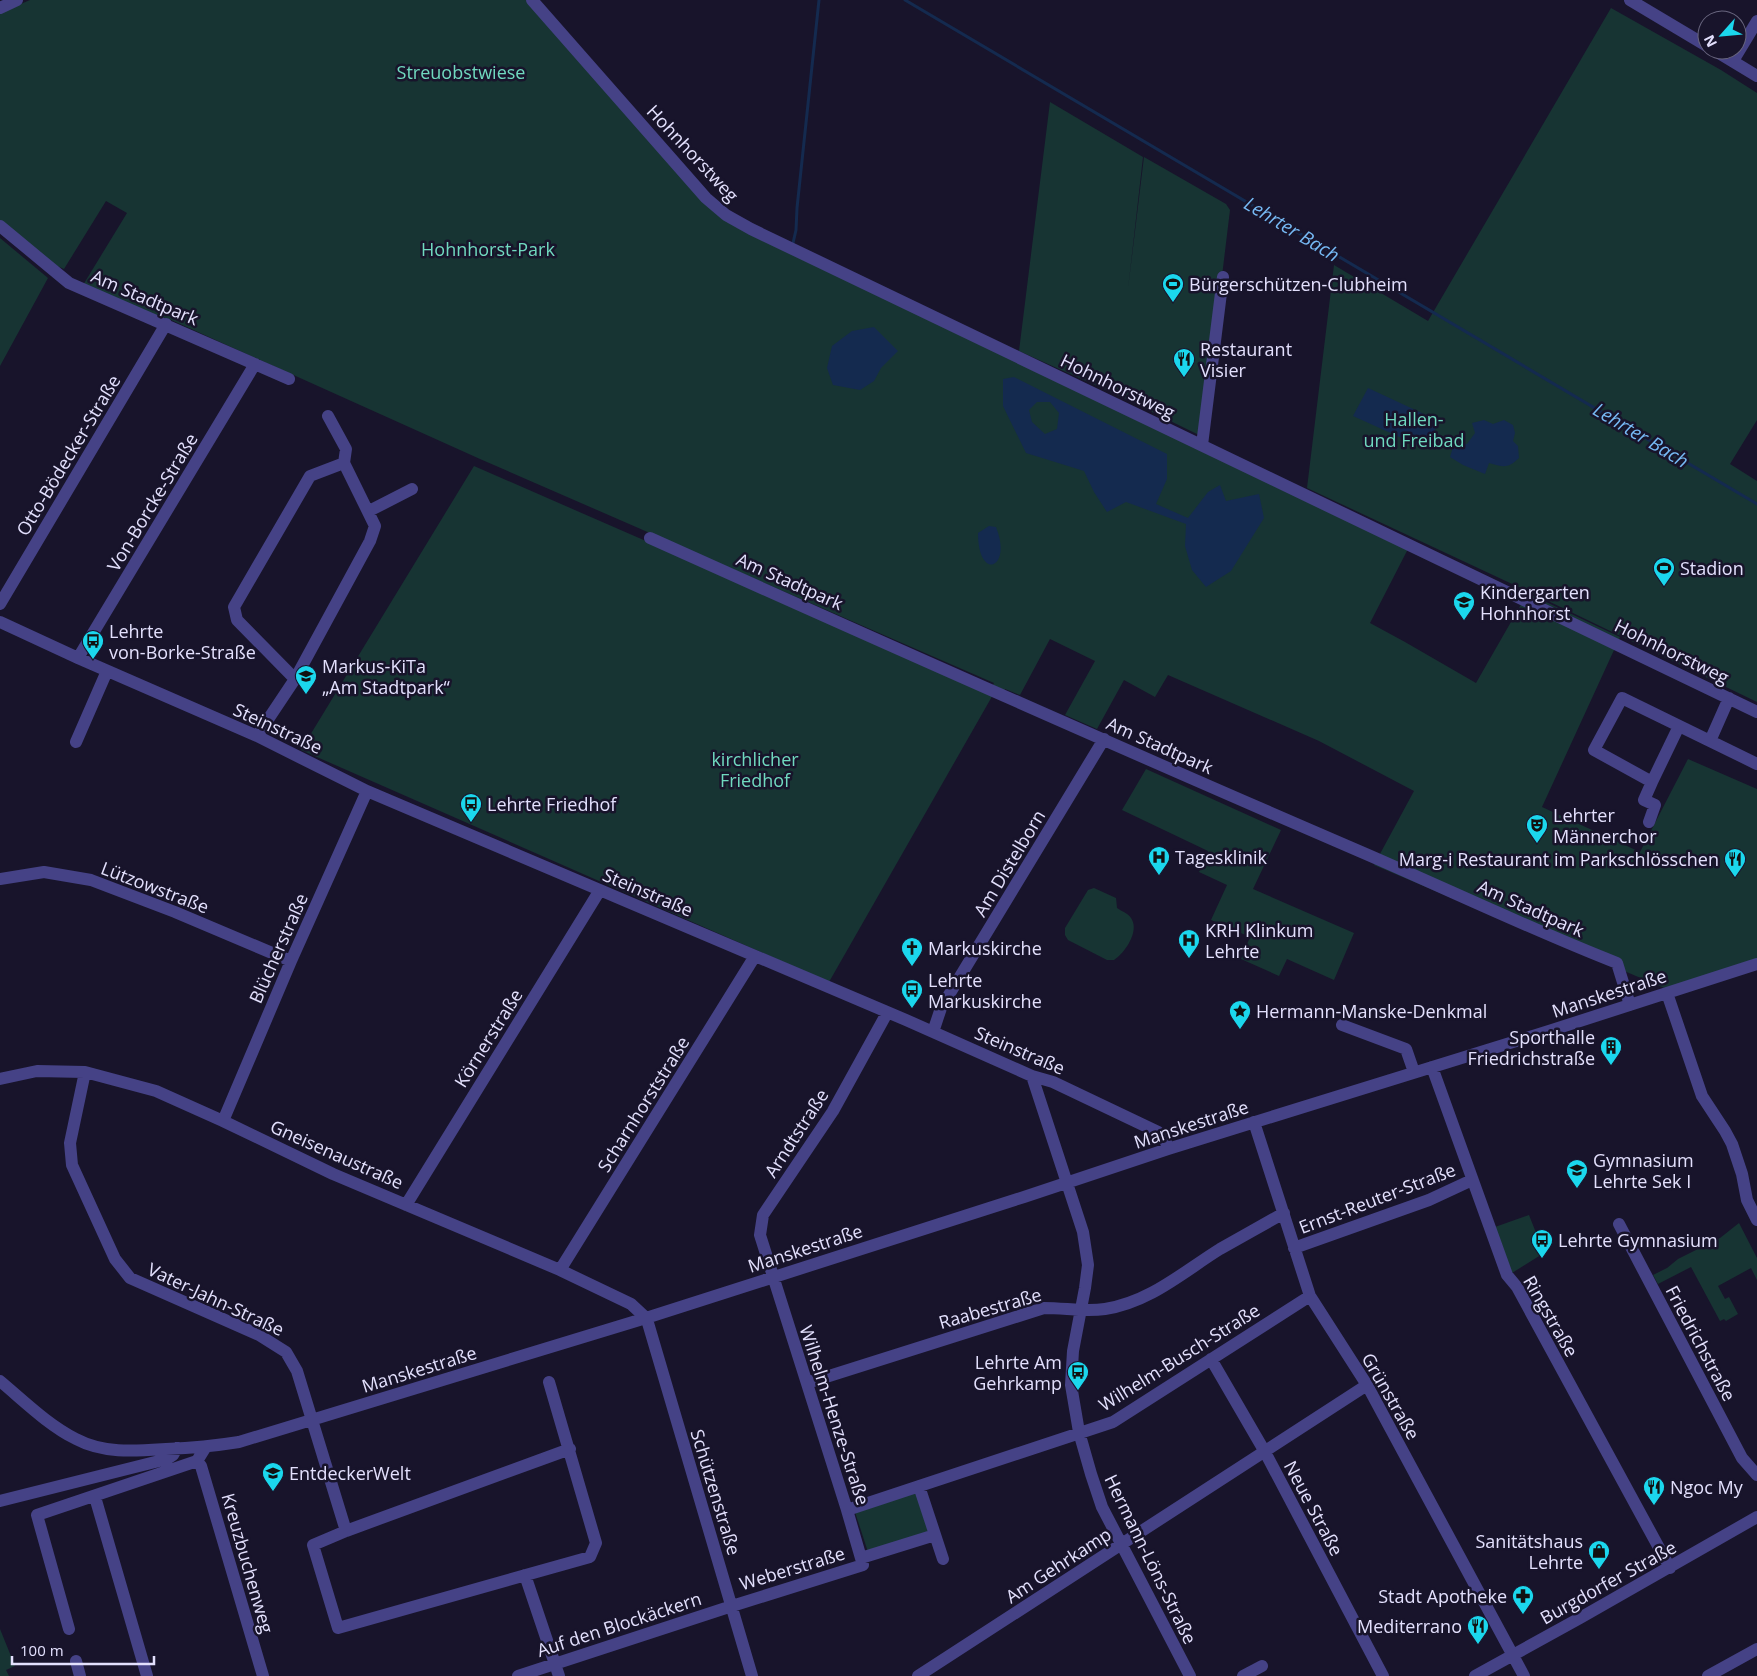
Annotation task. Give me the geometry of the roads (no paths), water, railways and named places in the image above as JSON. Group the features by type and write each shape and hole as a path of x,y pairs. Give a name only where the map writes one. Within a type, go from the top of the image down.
{"street":[{"path":"0,8 17,0"},
{"name":"Hohnhorstweg","path":"532,0 706,198 726,215 799,254 1202,445 1727,702 1757,712"},
{"path":"1630,0 1697,40"},
{"path":"1733,62 1757,21"},
{"path":"1730,60 1757,76"},
{"name":"Am Stadtpark","path":"0,226 69,283 289,379"},
{"path":"1202,445 1223,277"},
{"name":"Otto-Bödecker-Straße","path":"0,604 166,324"},
{"name":"Von-Borcke-Straße","path":"78,658 255,364"},
{"path":"257,736 295,679 370,541 375,526 344,463 346,449 328,416"},
{"path":"295,679 237,620 234,608 310,476 344,463"},
{"path":"369,511 412,489"},
{"name":"Am Stadtpark","path":"650,538 1563,942 1617,963 1630,1005"},
{"name":"Steinstraße","path":"0,622 257,736 367,791 887,1012 1032,1076 1053,1082 1158,1132 1165,1139 1168,1149"},
{"path":"76,742 107,671"},
{"path":"1652,782 1594,750 1622,698 1757,764"},
{"path":"1710,741 1727,702"},
{"path":"1649,822 1655,805 1644,800 1680,726"},
{"name":"Am Distelborn","path":"933,1032 941,1008 1104,739"},
{"name":"Blücherstraße","path":"223,1120 290,962 367,791"},
{"name":"Lützowstraße","path":"0,879 44,872 91,880 175,912 290,962"},
{"name":"Körnerstraße","path":"406,1204 600,890"},
{"name":"Scharnhorststraße","path":"560,1270 755,956"},
{"name":"Manskestraße","path":"0,1381 52,1424 76,1440 101,1448 119,1451 205,1448 239,1442 646,1318 1168,1149 1757,964"},
{"path":"1667,993 1702,1096 1732,1144 1742,1174 1747,1200 1757,1220"},
{"name":"Arndtstraße","path":"772,1277 760,1236 763,1215 833,1111 887,1012"},
{"path":"1342,1025 1406,1049 1414,1072"},
{"name":"Ringstraße","path":"1432,1067 1507,1275 1517,1287 1670,1568"},
{"name":"Gneisenaustraße","path":"0,1079 37,1071 85,1072 156,1091 223,1120 333,1174 560,1270 631,1304 646,1318"},
{"name":"Vater-Jahn-Straße","path":"85,1072 70,1143 72,1164 115,1259 130,1278 260,1336 286,1352 297,1372 346,1531"},
{"name":"Hermann-Löns-Straße","path":"1032,1076 1083,1232 1088,1265 1073,1351 1071,1384 1079,1432 1090,1474 1102,1506 1190,1676"},
{"name":"Grünstraße","path":"1254,1122 1310,1296 1367,1385 1524,1676"},
{"name":"Ernst-Reuter-Straße","path":"1294,1248 1429,1200 1472,1180"},
{"name":"Raabestraße","path":"807,1383 1044,1308 1065,1308 1080,1311 1107,1309 1136,1301 1157,1291 1220,1249 1284,1213"},
{"name":"Friedrichstraße","path":"1619,1224 1742,1458 1757,1475"},
{"name":"Wilhelm-Henze-Straße","path":"772,1277 862,1561"},
{"name":"Wilhelm-Busch-Straße","path":"847,1510 1113,1422 1310,1296"},
{"name":"Schützenstraße","path":"646,1318 752,1676"},
{"name":"Neue Straße","path":"1211,1359 1265,1452 1383,1676"},
{"path":"549,1382 570,1449 596,1543 590,1557 338,1628 313,1545 346,1531 570,1449"},
{"name":"Am Gehrkamp","path":"918,1676 1367,1385"},
{"path":"0,1501 168,1459 178,1448"},
{"path":"69,1629 37,1515 197,1462 205,1448"},
{"name":"Kreuzbuchenweg","path":"197,1462 201,1466 263,1676"},
{"path":"919,1486 943,1559"},
{"path":"95,1497 147,1676"},
{"name":"Burgdorfer Straße","path":"1475,1676 1670,1568 1757,1517"},
{"name":"Weberstraße","path":"732,1606 934,1534"},
{"path":"525,1575 559,1676"},
{"name":"Auf den Blockäckern","path":"518,1676 732,1606"},
{"path":"1708,1676 1757,1649"},
{"path":"76,1661 80,1676"},
{"path":"1243,1676 1262,1666"}],"water":[{"path":"874,327 898,351 881,368 874,381 860,390 833,385 827,368 832,346 852,331"},
{"path":"1014,377 1167,454 1167,479 1156,504 1188,518 1208,492 1220,485 1226,501 1259,494 1264,518 1231,571 1206,587 1192,570 1185,546 1186,524 1126,502 1107,512 1094,492 1084,471 1026,453 1003,406 1003,379","holes":["1037,402 1050,402 1059,413 1057,429 1045,434 1032,422 1029,410"]},
{"path":"1368,388 1439,421 1426,449 1353,416"},
{"path":"1484,420 1493,424 1504,420 1513,425 1515,433 1513,441 1518,446 1519,458 1512,464 1505,466 1489,463 1485,474 1463,465 1450,457 1454,444 1467,444 1475,433 1472,423"},
{"path":"989,526 996,527 1000,541 998,560 993,564 988,564 983,559 979,549 978,533"}],"waterway":[{"path":"793,243 796,230 819,0"},
{"name":"Lehrter Bach","path":"905,0 1757,504"}],"place":[{"name":"Bürgerschützen-Clubheim","path":"1173,303"},
{"name":"Restaurant Visier","path":"1184,378"},
{"name":"Stadion","path":"1664,587"},
{"name":"Kindergarten Hohnhorst","path":"1464,621"},
{"name":"Lehrte von-Borke-Straße","path":"93,660"},
{"name":"Markus-KiTa „Am Stadtpark“","path":"306,695"},
{"name":"Lehrte Friedhof","path":"471,823"},
{"name":"Lehrter Männerchor","path":"1537,844"},
{"name":"Tagesklinik","path":"1159,876"},
{"name":"Marg-i Restaurant im Parkschlösschen","path":"1735,878"},
{"name":"KRH Klinkum Lehrte","path":"1189,959"},
{"name":"Markuskirche","path":"912,967"},
{"name":"Lehrte Markuskirche","path":"912,1009"},
{"name":"Hermann-Manske-Denkmal","path":"1240,1030"},
{"name":"Sporthalle Friedrichstraße","path":"1611,1066"},
{"name":"Gymnasium Lehrte Sek I","path":"1577,1189"},
{"name":"Lehrte Gymnasium","path":"1542,1259"},
{"name":"Lehrte Am Gehrkamp","path":"1078,1391"},
{"name":"EntdeckerWelt","path":"273,1492"},
{"name":"Ngoc My","path":"1654,1506"},
{"name":"Sanitätshaus Lehrte","path":"1599,1570"},
{"name":"Stadt Apotheke","path":"1523,1615"},
{"name":"Mediterrano","path":"1478,1645"}],"park label":[{"name":"Streuobstwiese","path":"461,72"},
{"name":"Hohnhorst-Park","path":"488,249"},
{"name":"Hallen- und Freibad","path":"1414,429"},
{"name":"kirchlicher Friedhof","path":"755,770"}]}
